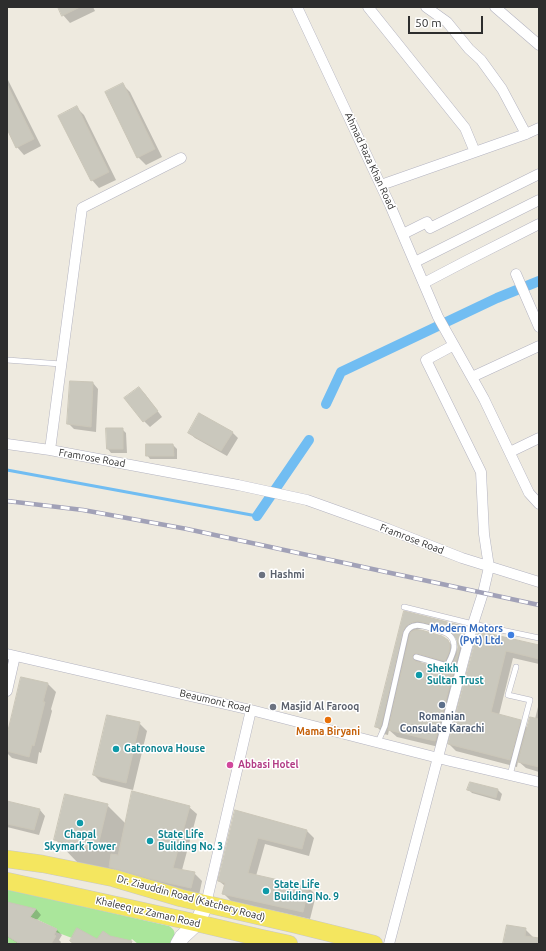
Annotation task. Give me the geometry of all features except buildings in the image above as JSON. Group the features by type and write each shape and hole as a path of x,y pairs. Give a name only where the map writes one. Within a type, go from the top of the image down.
{"main road":[{"name":"Dr. Ziauddin Road (Katchery Road)","path":"7,859 43,864 113,878 181,898 374,944"},
{"name":"Khaleeq uz Zaman Road","path":"7,881 289,944"}],"street":[{"name":"Ahmad Raza Khan Road","path":"297,7 381,185 438,317 484,398 529,493 539,504"},
{"path":"368,7 465,128 475,152"},
{"path":"426,7 447,22 469,49 481,60 502,88 526,134"},
{"path":"495,7 539,45"},
{"path":"381,185 526,134 539,128"},
{"path":"50,450 82,208 180,158"},
{"path":"403,234 427,222 430,228 539,174"},
{"path":"415,262 539,200"},
{"path":"424,283 539,224"},
{"path":"516,274 539,326"},
{"path":"389,944 489,567 484,534 481,472 426,360 454,345"},
{"path":"472,377 539,346"},
{"path":"510,452 539,438"},
{"name":"Framrose Road","path":"7,444 50,450 270,491 314,503 388,529 462,558 539,582"},
{"path":"7,691 11,655"},
{"name":"Beaumont Road","path":"11,655 252,710 438,758 539,782"},
{"path":"178,944 182,937 197,923 206,904 252,710"}],"lane":[{"path":"7,360 61,364"},
{"path":"404,606 473,624 539,638"},
{"path":"378,742 385,726 408,629 412,626 420,625 445,632 452,639 454,645 453,652 448,666 416,657"},
{"path":"510,775 530,700 508,695 516,667"}],"green space":[{"path":"7,889 169,926 174,930 174,937 171,944 138,944 132,939 128,944 74,944 70,941 72,938 56,932 57,929 36,919 21,944 7,944"}],"waterway":[{"path":"326,404 341,372 497,298 539,281"},
{"path":"257,516 309,440"},
{"path":"7,470 257,516"}],"railway":[{"path":"7,501 83,510 187,529 539,605"}],"place":[{"name":"Hashmi","path":"262,575"},
{"name":"Modern Motors (Pvt) Ltd.","path":"511,635"},
{"name":"Sheikh Sultan Trust","path":"419,675"},
{"name":"Romanian Consulate Karachi","path":"442,705"},
{"name":"Masjid Al Farooq","path":"273,707"},
{"name":"Mama Biryani","path":"328,720"},
{"name":"Gatronova House","path":"116,749"},
{"name":"Abbasi Hotel","path":"230,765"},
{"name":"Chapal Skymark Tower","path":"80,823"},
{"name":"State Life Building No. 3","path":"150,841"},
{"name":"State Life Building No. 9","path":"266,891"}]}
